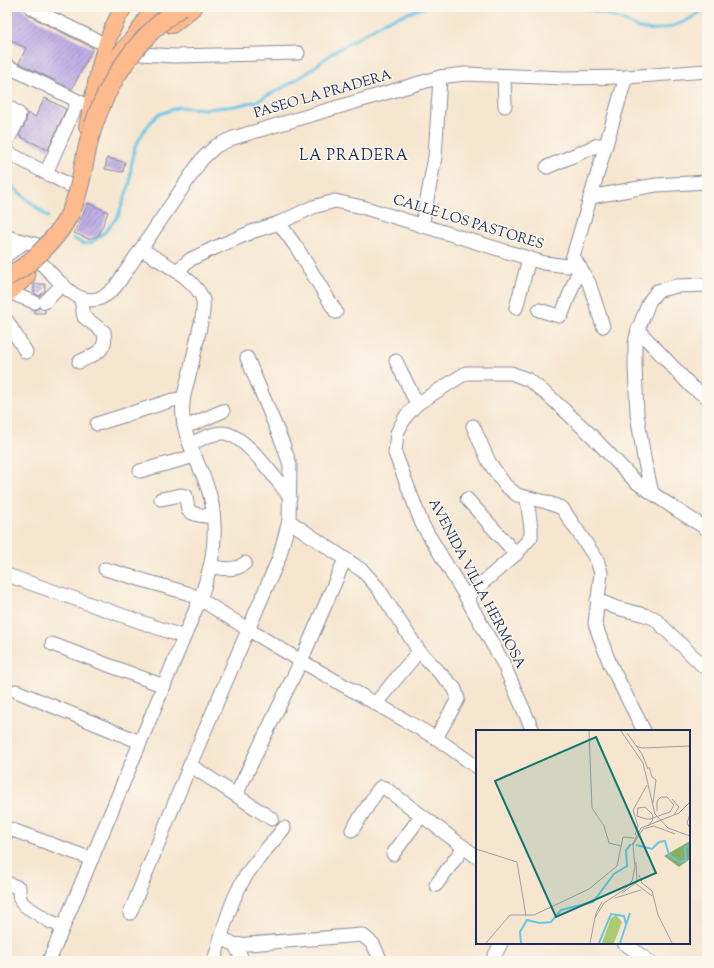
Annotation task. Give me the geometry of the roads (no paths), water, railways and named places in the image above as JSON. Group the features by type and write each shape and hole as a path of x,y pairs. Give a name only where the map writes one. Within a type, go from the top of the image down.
{"highway":[{"path":"7,288 44,248 62,225 74,205 92,129 110,87 124,62 166,17 181,7"},
{"path":"7,288 26,276"}],"main road":[{"path":"106,43 111,7"},
{"path":"7,271 29,255 32,244 49,233 63,207 78,164 84,104 115,20 124,7"},
{"path":"26,276 41,263 62,235 79,207 87,183 101,100 105,85 120,54 140,29 153,7"},
{"path":"93,154 113,92 124,74 158,36 194,7"}],"street":[{"path":"31,7 49,17 106,43"},
{"path":"141,54 174,56 298,53"},
{"path":"7,66 84,104 46,173"},
{"name":"PASEO LA PRADERA","path":"81,299 88,301 94,300 103,298 110,293 202,158 216,146 233,138 440,77 465,74 564,78 626,77 707,71"},
{"path":"504,76 505,106"},
{"path":"422,226 435,156 440,77"},
{"path":"539,310 559,316 562,314 576,262 590,197 626,77"},
{"path":"7,106 19,114 18,121 7,141"},
{"path":"547,167 598,145 606,145"},
{"path":"7,152 71,186"},
{"path":"590,197 656,185 707,182"},
{"name":"CALLE LOS PASTORES","path":"177,271 191,259 254,230 279,223 313,207 335,201 362,207 544,263 567,266 576,262"},
{"path":"279,223 297,248 336,312"},
{"path":"7,237 32,244"},
{"path":"7,255 32,244"},
{"path":"49,961 200,599 210,567 213,538 212,504 208,487 190,444 184,425 183,398 204,308 202,298 198,290 177,271 141,249"},
{"path":"516,308 529,259"},
{"path":"576,262 588,283 603,326"},
{"path":"41,263 75,296 81,299 84,317 104,332 105,344 102,350 79,362"},
{"path":"7,288 39,302 63,284"},
{"path":"652,493 636,414 635,343 638,330 649,302 657,291 676,286 707,285"},
{"path":"7,321 26,352"},
{"path":"638,330 692,387 707,397"},
{"path":"130,913 190,765 279,558 289,521 290,465 283,444 247,358"},
{"path":"396,361 417,404"},
{"name":"AVENIDA VILLA HERMOSA","path":"533,730 503,663 466,597 422,524 395,453 397,433 406,416 417,404 466,373 511,373 529,380 550,397 591,435 636,482 707,529"},
{"path":"97,424 183,398"},
{"path":"184,425 193,424 223,411"},
{"path":"473,426 489,462 505,485 517,495 527,499 546,502 562,508 597,560 601,573 595,624 610,664 643,730"},
{"path":"190,444 220,433 226,433 232,436 251,450 290,497"},
{"path":"140,471 195,456"},
{"path":"161,499 184,495 186,496 188,510 191,513 203,516 213,516"},
{"path":"467,499 516,554"},
{"path":"466,597 516,554 531,537 531,521 527,499"},
{"path":"289,521 363,571 378,588 419,651 454,689 458,695 458,699 436,738"},
{"path":"236,796 301,661 345,559"},
{"path":"210,567 234,569 245,563"},
{"path":"105,569 187,593 200,599 301,661 436,738 476,766"},
{"path":"7,575 184,638"},
{"path":"597,600 617,608 654,618 704,666"},
{"path":"52,644 164,686"},
{"path":"376,703 419,651"},
{"path":"16,691 140,742"},
{"path":"190,765 272,819"},
{"path":"352,830 381,787 385,788 476,856"},
{"path":"393,854 421,816"},
{"path":"7,828 92,859"},
{"path":"214,961 220,939 238,890 247,874 284,828"},
{"path":"436,885 464,847"},
{"path":"7,883 19,888 19,896 24,905 49,921 63,927"},
{"path":"220,939 235,944 362,935 373,944 381,961"},
{"path":"235,944 243,961"},
{"path":"492,961 500,944"},
{"path":"625,944 649,961"}],"waterway":[{"path":"73,238 83,244 91,243 106,231 118,216 130,183 131,167 135,147 145,129 157,115 179,107 206,109 235,106 257,101 307,73 331,54 386,21 425,7"},
{"path":"580,7 622,20 639,28 647,29 665,28 684,22 705,7"},
{"path":"7,182 48,217"}],"district":[{"name":"LA PRADERA","path":"354,156"}]}
